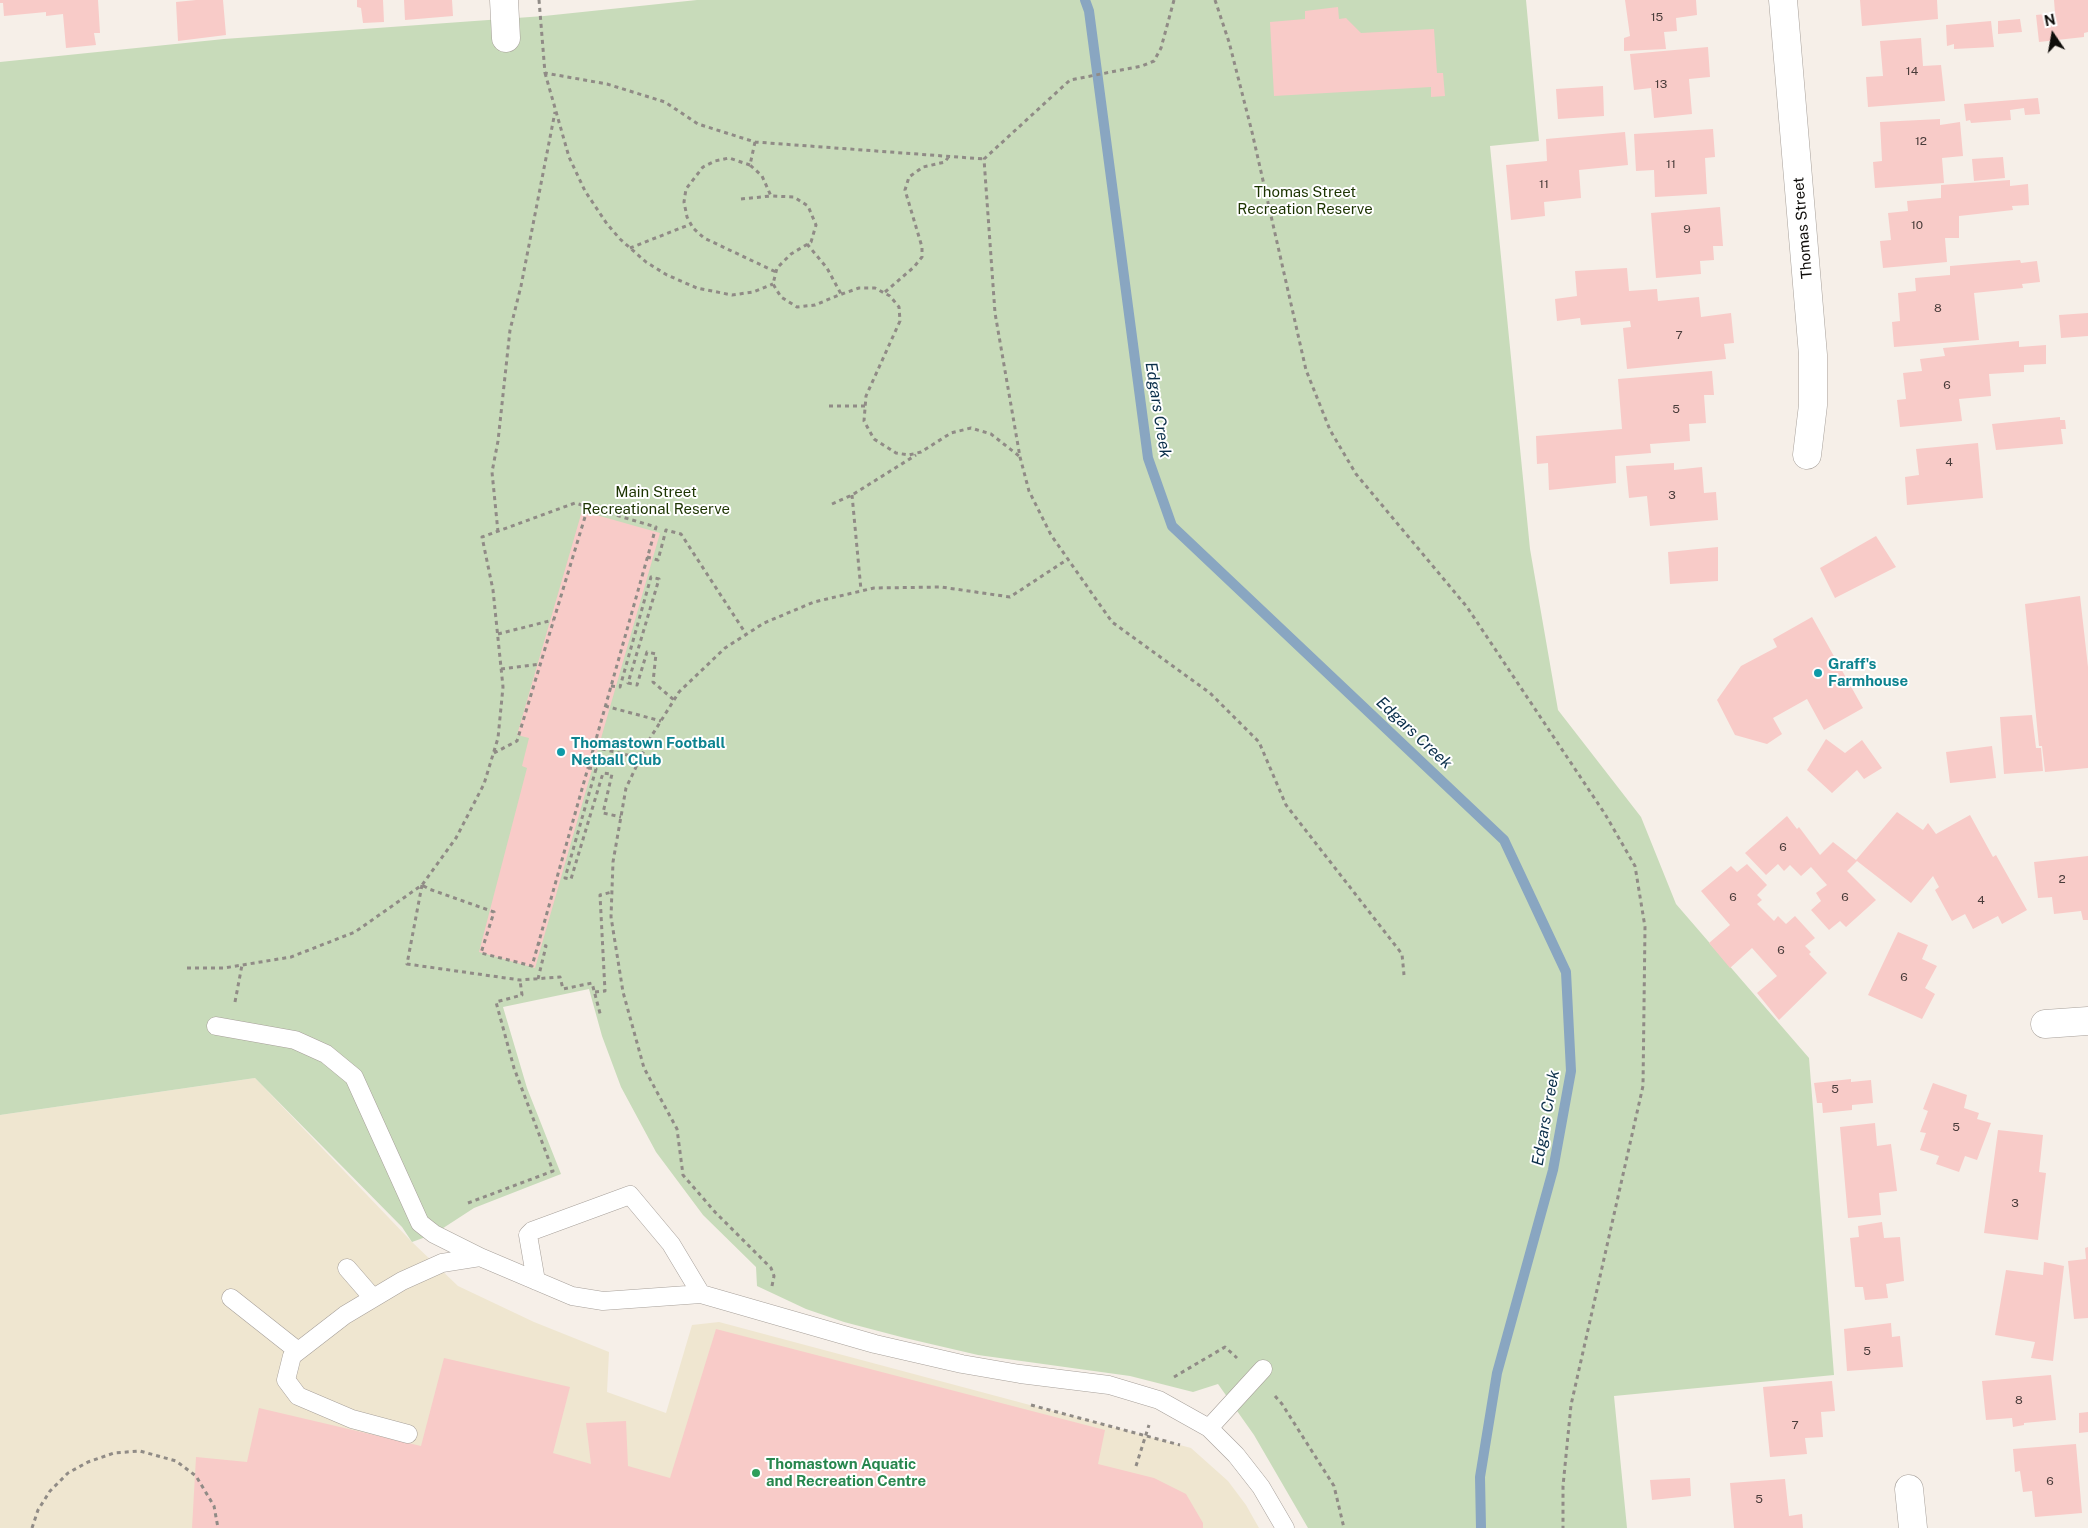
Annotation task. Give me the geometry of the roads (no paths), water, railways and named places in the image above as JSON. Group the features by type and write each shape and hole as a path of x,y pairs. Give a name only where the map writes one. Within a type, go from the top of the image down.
{"street":[{"path":"504,0 506,38"},
{"name":"Thomas Street","path":"1783,0 1814,355 1813,405 1807,455"},
{"path":"2045,1024 2088,1021"},
{"path":"1909,1489 1913,1528"}],"lane":[{"path":"223,1027 295,1040 326,1054 354,1077 420,1223 434,1234 480,1257 572,1296 603,1301 701,1294 875,1344 962,1364 1020,1374 1109,1385 1159,1400 1209,1428 1236,1455 1261,1487 1285,1528"},
{"path":"536,1281 528,1235 532,1231 630,1195 671,1244 701,1294"},
{"path":"408,1434 352,1419 298,1396 286,1380 292,1356 344,1315 402,1281 442,1263 480,1257"},
{"path":"347,1268 373,1298"},
{"path":"231,1298 298,1351"},
{"path":"1209,1428 1259,1372"}],"waterway":[{"name":"Edgars Creek","path":"1085,0 1089,11 1148,458 1172,526 1504,840 1566,972 1571,1071 1553,1170 1497,1373 1480,1477 1481,1528"}],"place":[{"name":"Graff's Farmhouse","path":"1818,673"},
{"name":"Thomastown Football Netball Club","path":"561,752"},
{"name":"Thomastown Aquatic and Recreation Centre","path":"756,1473"}],"park label":[{"name":"Thomas Street Recreation Reserve","path":"1305,200"},
{"name":"Main Street Recreational Reserve","path":"656,500"}]}
